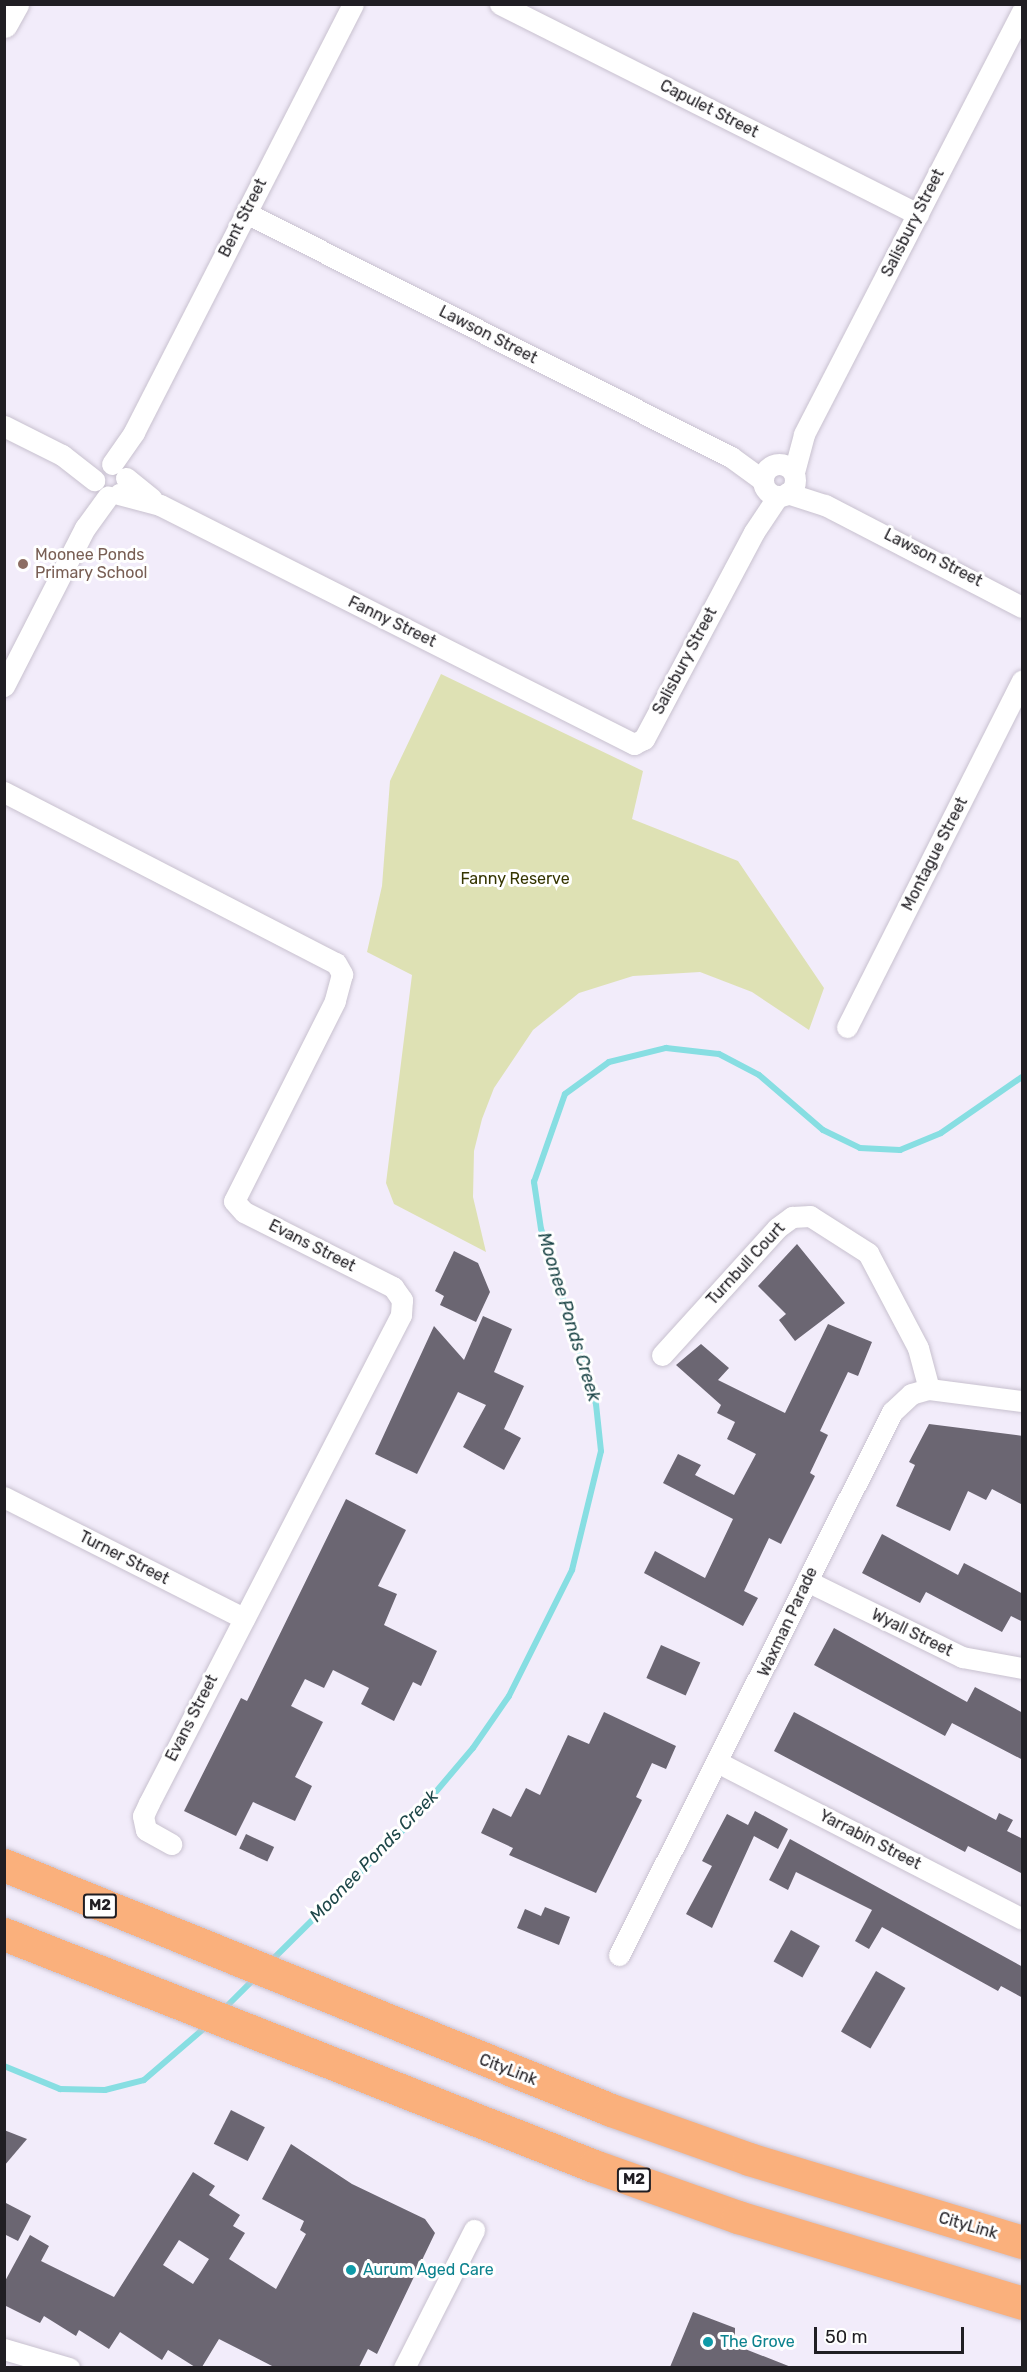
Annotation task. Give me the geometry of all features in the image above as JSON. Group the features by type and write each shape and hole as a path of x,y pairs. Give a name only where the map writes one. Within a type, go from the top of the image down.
{"highway":[{"name":"CityLink","path":"4,1865 292,1986 749,2159 1023,2242"},
{"name":"M2","path":"4,1934 254,2033 683,2197 1023,2303"}],"street":[{"path":"4,24 15,4"},
{"name":"Bent Street","path":"4,686 353,4"},
{"name":"Capulet Street","path":"500,4 918,214"},
{"name":"Salisbury Street","path":"624,739 634,744 644,739 754,532 1023,12"},
{"name":"Lawson Street","path":"246,213 1018,601"},
{"name":"Fanny Street","path":"4,426 624,739"},
{"name":"Montague Street","path":"847,1027 1023,681"},
{"name":"Evans Street","path":"4,792 328,956 342,974 334,1001 234,1201 244,1212 393,1287 402,1307 143,1816 152,1835 171,1844"},
{"name":"Turnbull Court","path":"662,1355 777,1228 792,1217 810,1216 868,1253 918,1348 928,1389"},
{"path":"928,1389 1023,1401"},
{"name":"Waxman Parade","path":"619,1954 892,1413 911,1394 928,1389"},
{"name":"Turner Street","path":"4,1497 244,1618"},
{"name":"Wyall Street","path":"807,1581 962,1657 1023,1668"},
{"name":"Yarrabin Street","path":"717,1762 1023,1919"},
{"path":"404,2367 474,2230"},
{"path":"4,2349 69,2367"}],"green space":[{"name":"Fanny Reserve","path":"441,674 643,771 632,819 738,861 824,988 809,1030 752,992 700,972 633,976 579,993 533,1030 494,1088 482,1119 474,1151 473,1197 486,1252 394,1204 386,1183 412,975 367,952 382,886 390,781"}],"building":[{"path":"797,1244 845,1303 795,1341 779,1320 786,1314 758,1286"},
{"path":"454,1251 478,1263 490,1292 476,1322 440,1305 444,1296 435,1291"},
{"path":"483,1316 512,1329 494,1372 524,1386 504,1429 521,1438 504,1470 463,1447 486,1405 458,1392 417,1474 375,1454 434,1326 464,1360"},
{"path":"828,1324 872,1342 858,1376 848,1372 820,1431 828,1435 810,1473 815,1476 781,1544 769,1538 744,1591 758,1598 743,1626 644,1573 655,1551 705,1578 733,1519 663,1483 678,1454 701,1465 695,1475 734,1495 756,1454 727,1439 735,1422 717,1413 721,1405 676,1365 701,1344 729,1368 718,1380 785,1413"},
{"path":"929,1424 1023,1436 1023,1505 992,1489 986,1500 968,1491 950,1531 896,1506 915,1465 909,1462"},
{"path":"346,1499 406,1530 378,1586 397,1594 384,1625 437,1651 421,1686 413,1682 394,1721 361,1704 369,1688 333,1670 324,1688 305,1679 291,1706 323,1722 295,1777 312,1786 295,1821 253,1802 236,1836 184,1811 241,1698 247,1701"},
{"path":"882,1534 958,1575 964,1563 1023,1594 1023,1622 1011,1616 1002,1632 926,1592 920,1603 862,1573"},
{"path":"834,1628 967,1702 975,1687 1023,1713 1023,1760 952,1723 945,1736 814,1665"},
{"path":"661,1645 700,1662 686,1695 646,1678"},
{"path":"604,1712 676,1746 666,1769 652,1763 636,1797 642,1800 596,1893 509,1855 513,1848 481,1833 493,1808 511,1817 526,1788 540,1795 568,1735 589,1744"},
{"path":"794,1712 996,1820 999,1813 1013,1820 1007,1831 1023,1839 1023,1874 968,1846 965,1852 774,1751"},
{"path":"755,1811 788,1829 778,1849 754,1836 712,1928 686,1914 712,1866 702,1861 727,1814 748,1825"},
{"path":"246,1834 274,1847 267,1862 239,1849"},
{"path":"790,1839 1023,1967 1023,1998 1001,1986 998,1991 882,1927 869,1949 855,1941 872,1910 796,1872 788,1890 769,1880"},
{"path":"545,1907 570,1917 559,1945 517,1928 525,1909 541,1916"},
{"path":"791,1930 820,1946 802,1977 774,1961"},
{"path":"876,1971 905,1988 870,2049 841,2032"},
{"path":"231,2110 265,2127 248,2161 214,2144"},
{"path":"4,2130 27,2139 4,2166"},
{"path":"291,2144 352,2184 425,2219 435,2233 377,2354 368,2349 359,2367 274,2367 219,2339 202,2367 195,2367 168,2350 162,2360 120,2332 109,2349 79,2330 76,2336 44,2316 40,2323 4,2305 4,2283 30,2235 49,2246 41,2261 114,2297 193,2172 215,2186 209,2195 240,2215 233,2226 245,2233 229,2259 276,2289 306,2234 300,2230 304,2221 262,2199","holes":["179,2240 209,2259 193,2284 163,2265"]},
{"path":"4,2202 31,2216 18,2241 4,2234"},
{"name":"The Grove","path":"693,2312 735,2328 735,2345 791,2367 670,2367"}],"waterway":[{"name":"Moonee Ponds Creek","path":"270,1962 407,1826 473,1748 509,1696 572,1570 601,1451 596,1404 541,1229 534,1182 565,1094 609,1062 666,1048 719,1054 759,1075 823,1130 860,1148 900,1150 941,1133 1022,1077"},
{"name":"Moonee Ponds Creek","path":"224,2009 255,1978"},
{"name":"Moonee Ponds Creek","path":"4,2066 60,2089 105,2090 144,2080 208,2025"}],"place":[{"name":"Moonee Ponds Primary School","path":"23,564"},
{"name":"Aurum Aged Care","path":"351,2270"},
{"name":"The Grove","path":"708,2342"}]}
